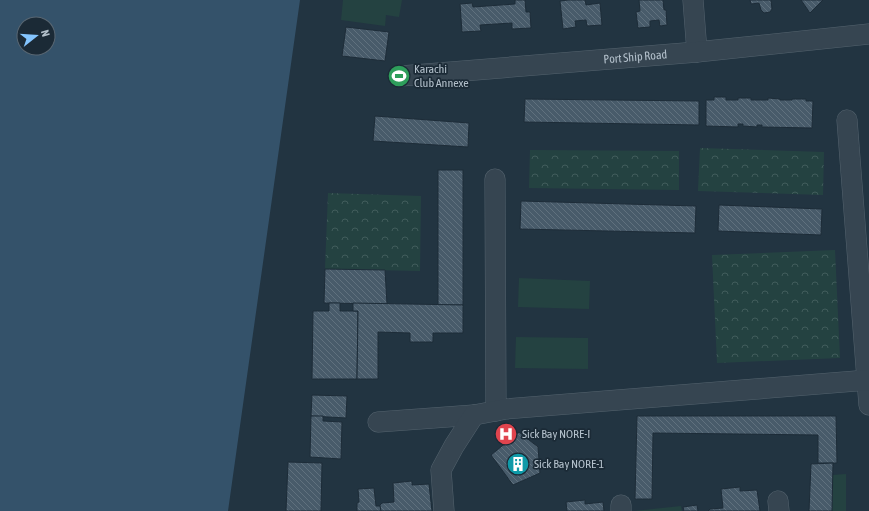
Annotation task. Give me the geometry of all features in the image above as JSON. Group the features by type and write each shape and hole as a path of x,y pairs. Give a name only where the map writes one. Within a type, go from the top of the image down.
{"street":[{"path":"693,0 697,52"},
{"name":"Port Ship Road","path":"401,76 697,52 869,34"},
{"path":"847,120 869,405"},
{"path":"495,179 496,411"},
{"path":"378,422 474,415 506,409 868,380"},
{"path":"444,511 441,470 454,446 474,415"}],"green space":[{"path":"343,0 402,0 399,17 386,15 385,26 341,20"},
{"path":"700,148 824,152 823,195 698,191"},
{"path":"530,150 679,151 679,190 529,188"},
{"path":"328,193 421,196 420,271 325,269"},
{"path":"835,250 840,358 717,363 712,255"},
{"path":"519,278 590,281 589,309 518,307"},
{"path":"516,337 588,338 588,369 515,368"},
{"path":"846,474 846,511 832,511 833,475"},
{"path":"681,506 682,511 634,511"}],"water":[{"path":"0,0 300,0 228,511 0,511"}],"building":[{"path":"515,0 525,0 526,12 530,12 531,28 512,29 512,23 480,25 481,31 462,32 460,4 472,3 473,7 515,4"},
{"path":"585,0 586,5 600,3 602,25 587,26 586,20 575,21 576,27 563,29 560,1"},
{"path":"639,0 663,0 664,10 666,10 667,25 660,26 659,20 650,21 650,27 638,28 636,12 640,11"},
{"path":"750,0 771,0 772,9 770,12 764,13 761,10 759,3 751,4"},
{"path":"801,0 823,0 810,13"},
{"path":"346,27 389,32 385,61 342,56"},
{"path":"714,97 726,97 726,100 751,98 751,100 768,100 768,98 780,100 806,99 806,101 813,101 812,128 762,127 762,125 757,125 757,127 743,126 743,124 738,124 738,127 706,126 706,100 714,100"},
{"path":"525,99 699,101 699,125 524,122"},
{"path":"375,116 469,123 468,147 373,141"},
{"path":"438,170 463,170 463,305 438,305"},
{"path":"521,201 696,206 695,233 520,229"},
{"path":"719,205 822,209 821,235 718,231"},
{"path":"325,269 385,270 387,304 324,303"},
{"path":"329,303 340,303 340,311 358,311 357,379 312,379 313,311 329,311"},
{"path":"353,303 463,305 463,333 433,333 433,342 410,342 410,333 378,332 378,379 357,379 358,311 353,311"},
{"path":"312,395 347,396 346,418 311,416"},
{"path":"311,416 323,416 323,421 342,422 341,459 310,457"},
{"path":"637,416 836,416 837,463 818,463 818,435 653,433 652,499 635,499"},
{"name":"Sick Bay NORE-1","path":"519,432 538,447 540,473 513,485 491,455"},
{"path":"288,462 322,463 321,511 286,511"},
{"path":"833,463 832,511 809,511 811,464"},
{"path":"412,481 412,485 429,484 432,511 380,511 380,505 382,503 394,502 393,483"},
{"path":"740,487 740,491 757,490 760,511 708,511 710,509 723,508 721,489"},
{"path":"374,488 376,506 380,506 381,511 357,511 357,503 359,502 358,489"},
{"path":"585,500 585,504 603,502 604,511 567,511 566,502"},
{"path":"697,505 698,511 684,511 683,507"}],"place":[{"name":"Karachi Club Annexe","path":"399,76"},
{"name":"Sick Bay NORE-I","path":"506,434"},
{"name":"Sick Bay NORE-1","path":"518,464"}]}
